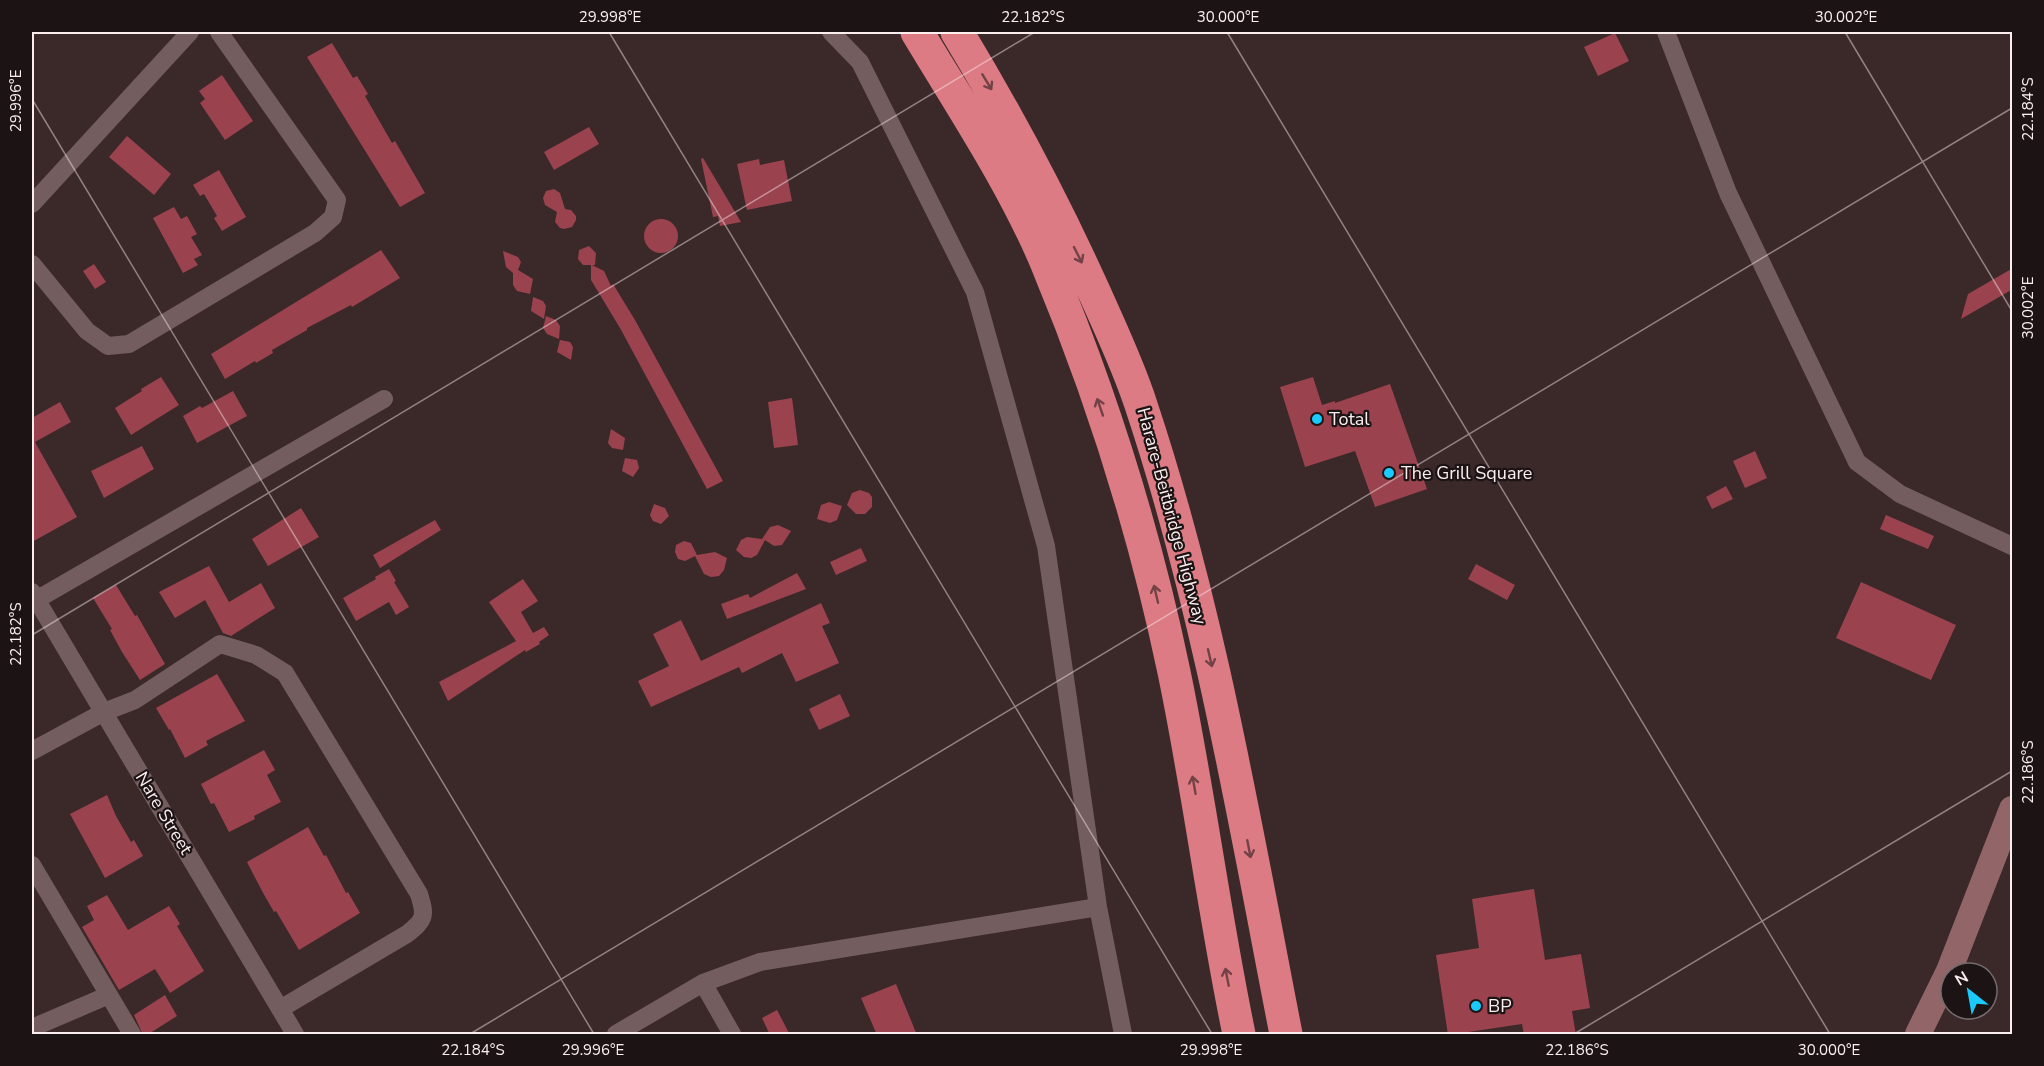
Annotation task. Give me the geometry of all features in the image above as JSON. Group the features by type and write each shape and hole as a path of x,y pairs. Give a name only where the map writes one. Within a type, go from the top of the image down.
{"highway":[{"name":"Harare-Beitbridge Highway","path":"917,32 1006,181 1046,262 1078,341 1125,480 1148,561 1174,673 1227,979 1239,1035"},
{"name":"Harare-Beitbridge Highway","path":"957,32 994,93 1082,262 1141,404 1185,552 1216,683 1286,1035"}],"street":[{"path":"32,204 190,32"},
{"path":"32,264 87,331 108,346 129,344 315,233 333,217 337,200 219,32"},
{"path":"831,32 860,62 975,292 1046,546 1098,907 1123,1035"},
{"path":"1666,32 1728,194 1857,462 1900,494 2013,546"},
{"path":"34,596 384,399"},
{"name":"Nare Street","path":"34,596 296,1035"},
{"path":"32,751 104,712 135,700 220,644 256,655 285,674 419,894 424,912 420,924 407,934 280,1009"},
{"path":"1918,1035 1949,971 2013,809"},
{"path":"32,865 132,1035"},
{"path":"616,1035 703,983 760,962 1098,907"},
{"path":"703,983 732,1035"},
{"path":"32,1028 109,995"}],"building":[{"path":"1615,33 1629,61 1598,76 1584,47"},
{"path":"332,43 353,78 357,76 368,94 365,96 392,143 395,141 425,193 400,207 307,57"},
{"path":"222,75 253,121 225,140 200,103 205,99 199,91"},
{"path":"589,127 599,144 554,170 544,152"},
{"path":"127,136 171,174 154,195 109,157"},
{"path":"703,158 741,222 720,226 718,216 713,217 701,159"},
{"path":"759,159 760,165 784,160 792,201 747,210 737,164"},
{"path":"219,170 246,217 222,231 214,218 217,216 204,194 200,196 193,185"},
{"path":"554,189 560,193 565,209 571,210 576,216 572,227 560,228 555,222 557,212 545,205 543,198 546,191"},
{"path":"174,207 181,219 187,216 197,234 191,237 202,255 194,259 198,265 183,273 153,218"},
{"path":"661,219 673,224 678,236 673,248 661,253 649,248 644,236 649,224"},
{"path":"589,246 596,253 595,265 592,265 604,271 611,286 613,284 635,320 723,481 707,489 620,328 591,280 591,265 583,265 578,259 579,250"},
{"path":"381,250 400,278 352,307 351,305 307,328 272,350 273,353 225,379 211,354"},
{"path":"503,251 518,257 521,262 518,270 533,279 530,294 517,291 513,285 513,273 506,267"},
{"path":"94,264 106,282 95,289 83,271"},
{"path":"2013,268 2013,289 1961,319 1968,294"},
{"path":"533,297 543,301 546,306 544,319 531,311"},
{"path":"546,316 556,320 560,326 559,339 547,334 543,328"},
{"path":"560,340 570,342 573,347 571,360 557,352"},
{"path":"161,377 179,405 131,435 115,408"},
{"path":"1313,377 1322,405 1335,401 1335,403 1390,384 1427,489 1375,507 1355,451 1305,467 1280,387"},
{"path":"233,391 247,416 197,443 183,416"},
{"path":"792,398 798,445 774,448 768,402"},
{"path":"60,402 71,422 35,442 77,517 32,542 32,418"},
{"path":"611,429 625,438 623,450 612,448 608,443"},
{"path":"142,446 154,469 104,498 91,471"},
{"path":"1755,451 1767,478 1745,488 1733,461"},
{"path":"625,458 637,460 639,468 633,477 622,471"},
{"path":"1726,486 1733,499 1712,509 1706,497"},
{"path":"860,490 869,493 872,497 872,507 865,514 856,514 847,505 852,493"},
{"path":"829,502 842,506 837,520 830,523 817,519 821,505"},
{"path":"654,504 665,508 669,516 661,524 653,521 650,515"},
{"path":"301,508 319,537 268,566 252,539"},
{"path":"1886,515 1934,536 1928,549 1880,529"},
{"path":"435,520 441,530 380,568 373,555"},
{"path":"778,525 791,531 782,545 774,546 765,540 757,555 751,558 744,557 736,550 741,540 747,537 762,539 770,527"},
{"path":"684,541 691,543 697,555 715,552 727,558 724,570 719,576 711,577 704,574 695,556 685,561 678,559 675,552 676,545"},
{"path":"861,548 867,561 836,575 830,562"},
{"path":"1476,564 1515,585 1507,600 1468,579"},
{"path":"209,566 229,602 261,583 275,608 231,636 223,633 205,600 175,618 159,592"},
{"path":"389,569 409,607 396,615 389,602 356,621 343,598"},
{"path":"797,573 806,589 727,619 721,604 748,594 750,598"},
{"path":"523,579 538,601 521,612 533,633 544,627 549,635 539,642 540,644 526,652 525,650 448,701 439,682 516,641 489,602"},
{"path":"1861,582 1956,625 1931,680 1836,638"},
{"path":"116,585 135,616 137,615 165,664 140,680 93,598"},
{"path":"821,603 830,623 822,626 839,663 796,682 782,653 742,673 739,667 651,707 638,681 669,666 653,634 681,620 701,661"},
{"path":"217,674 245,721 206,741 208,745 185,758 156,708"},
{"path":"840,694 850,716 819,730 809,709"},
{"path":"264,750 275,770 267,775 281,802 229,832 201,784"},
{"path":"107,795 131,842 134,840 143,856 105,878 70,814"},
{"path":"308,827 360,913 299,950 276,911 274,912 247,862"},
{"path":"1534,889 1545,960 1581,954 1590,1008 1572,1011 1576,1035 1524,1035 1522,1024 1448,1035 1436,955 1479,948 1472,899"},
{"path":"107,895 128,930 169,906 180,924 177,926 204,971 170,993 155,969 119,990 82,927 94,920 87,906"},
{"path":"896,984 917,1035 877,1035 861,998"},
{"path":"165,995 177,1016 147,1035 143,1035 134,1015"},
{"path":"777,1010 790,1035 770,1035 762,1018"}],"place":[{"name":"Total","path":"1317,419"},
{"name":"The Grill Square","path":"1389,473"},
{"name":"BP","path":"1476,1006"}]}
